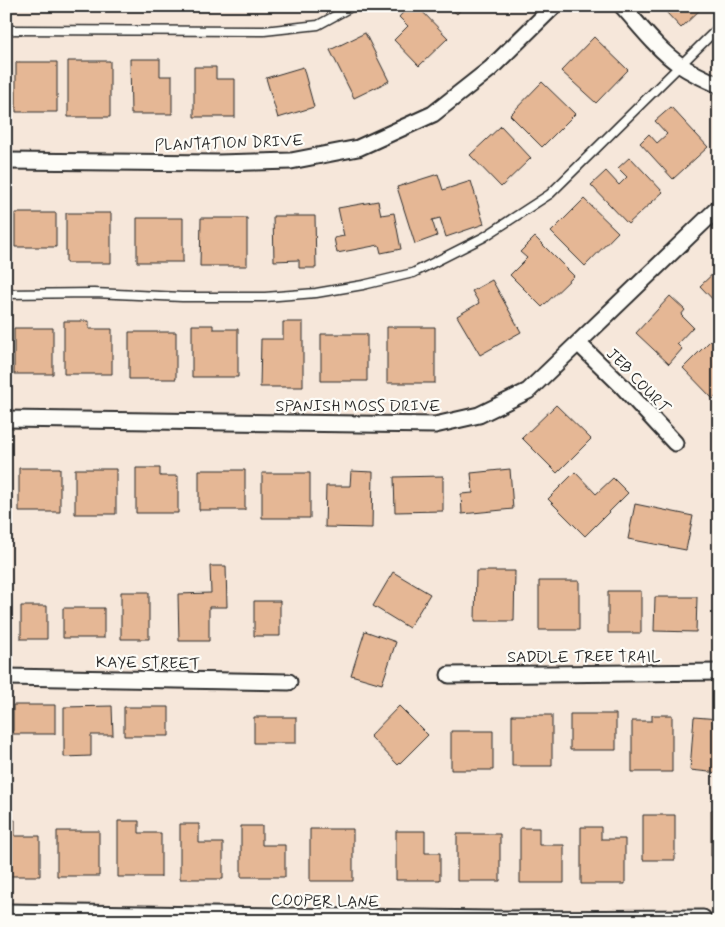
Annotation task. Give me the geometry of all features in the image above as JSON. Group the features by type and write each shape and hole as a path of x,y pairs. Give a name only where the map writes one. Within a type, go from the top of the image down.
{"street":[{"name":"PLANTATION DRIVE","path":"6,160 218,163 292,161 358,148 433,114 490,69 554,6"},
{"path":"622,6 667,54 679,64 702,78 719,85"},
{"name":"SPANISH MOSS DRIVE","path":"6,419 435,425 479,415 528,391 719,207"},
{"name":"JEB COURT","path":"578,343 622,386 675,443"},
{"name":"SADDLE TREE TRAIL","path":"449,675 719,672"},
{"name":"KAYE STREET","path":"6,677 289,682"},
{"name":"COOPER LANE","path":"6,912 322,919 703,919"}],"lane":[{"path":"6,30 264,31 318,25 354,6"},
{"path":"6,294 94,293 182,297 265,297 335,290 413,273 484,237 550,194 658,88 679,64 719,27"}],"building":[{"path":"409,6 417,6 448,38 419,66 394,40 408,26 399,17"},
{"path":"448,6 464,6 457,14"},
{"path":"671,6 704,6 681,28 666,12"},
{"path":"365,33 389,81 354,98 330,50"},
{"path":"594,37 628,70 596,103 561,71"},
{"path":"130,59 160,59 160,76 172,76 172,114 131,114"},
{"path":"68,61 110,61 110,117 68,117"},
{"path":"16,62 57,62 57,112 16,112"},
{"path":"194,67 216,67 216,79 235,79 235,117 194,117"},
{"path":"303,67 314,107 278,118 266,78"},
{"path":"542,82 575,114 542,147 510,115"},
{"path":"671,107 708,147 673,179 640,143 649,134 657,143 667,134 655,121"},
{"path":"501,126 531,158 501,187 470,155"},
{"path":"630,157 663,192 628,224 591,185 606,171 619,185 627,177 618,168"},
{"path":"438,174 443,190 471,181 484,224 446,237 440,218 432,220 437,236 415,244 397,187"},
{"path":"584,199 618,232 585,266 551,232"},
{"path":"378,201 381,215 394,213 401,249 381,253 379,245 337,253 334,238 344,236 338,208"},
{"path":"15,213 56,213 56,247 15,247"},
{"path":"66,213 111,213 111,263 66,263"},
{"path":"273,216 315,216 316,268 299,268 299,260 274,261"},
{"path":"137,218 183,218 183,262 137,262"},
{"path":"201,218 247,218 247,266 200,266"},
{"path":"535,237 574,276 542,307 510,275 527,258 520,252"},
{"path":"719,268 719,306 700,286"},
{"path":"492,280 521,332 480,355 457,316 479,303 472,291"},
{"path":"670,296 685,310 681,315 693,327 677,344 682,349 669,364 636,333"},
{"path":"64,321 89,321 89,329 112,329 112,374 64,374"},
{"path":"283,322 303,322 303,387 260,387 261,339 283,339"},
{"path":"192,325 213,325 213,329 238,329 238,377 192,377"},
{"path":"387,327 435,327 435,383 387,383"},
{"path":"14,328 53,328 53,374 14,374"},
{"path":"129,332 176,332 176,379 129,379"},
{"path":"321,334 367,334 367,381 321,381"},
{"path":"716,335 719,337 719,393 713,399 683,368"},
{"path":"556,405 591,439 557,473 522,438"},
{"path":"19,468 60,468 60,512 19,512"},
{"path":"136,468 160,468 160,476 178,476 178,513 136,513"},
{"path":"75,469 116,469 116,514 75,514"},
{"path":"510,469 513,509 462,514 461,494 473,493 471,473"},
{"path":"199,470 245,470 245,510 199,510"},
{"path":"351,471 373,472 372,528 325,527 326,486 350,486"},
{"path":"575,472 596,494 613,478 628,493 585,536 548,499"},
{"path":"262,473 310,473 310,518 262,518"},
{"path":"443,476 443,511 395,512 394,477"},
{"path":"719,489 719,503 712,494"},
{"path":"635,504 693,516 686,550 628,539"},
{"path":"210,566 226,566 227,607 209,607 209,641 179,641 178,594 211,593"},
{"path":"476,571 515,571 514,621 475,621"},
{"path":"393,572 430,594 409,628 373,606"},
{"path":"539,581 579,581 579,630 539,630"},
{"path":"608,591 641,591 641,633 608,633"},
{"path":"121,592 149,592 149,639 121,639"},
{"path":"655,597 697,597 696,632 654,631"},
{"path":"254,601 280,601 280,636 254,636"},
{"path":"21,606 47,606 47,639 21,639"},
{"path":"63,608 104,608 104,638 63,638"},
{"path":"365,631 396,642 382,684 351,675"},
{"path":"13,705 55,705 55,734 13,734"},
{"path":"112,706 113,735 91,735 91,756 64,757 64,707"},
{"path":"399,706 428,735 398,765 370,736"},
{"path":"124,707 169,707 169,736 124,736"},
{"path":"570,714 616,714 616,750 570,750"},
{"path":"512,715 552,715 552,766 512,766"},
{"path":"652,715 672,715 672,772 632,772 632,721 652,721"},
{"path":"254,717 296,717 296,743 254,743"},
{"path":"694,717 719,719 719,773 690,770"},
{"path":"451,731 493,731 493,770 451,770"},
{"path":"711,810 719,810 719,856 711,856"},
{"path":"643,815 675,815 675,860 643,860"},
{"path":"6,820 15,820 15,836 40,836 40,876 6,876"},
{"path":"118,821 139,821 139,833 161,833 161,877 118,877"},
{"path":"180,824 199,824 199,843 223,843 223,879 180,879"},
{"path":"241,826 262,826 262,845 285,845 285,877 241,877"},
{"path":"581,827 601,827 601,839 625,839 625,884 581,884"},
{"path":"520,828 539,828 539,845 564,845 564,883 520,883"},
{"path":"310,829 353,829 353,881 310,881"},
{"path":"57,831 99,831 99,876 57,876"},
{"path":"396,831 425,831 425,853 440,853 440,880 396,880"},
{"path":"457,834 500,834 500,881 457,881"}]}
